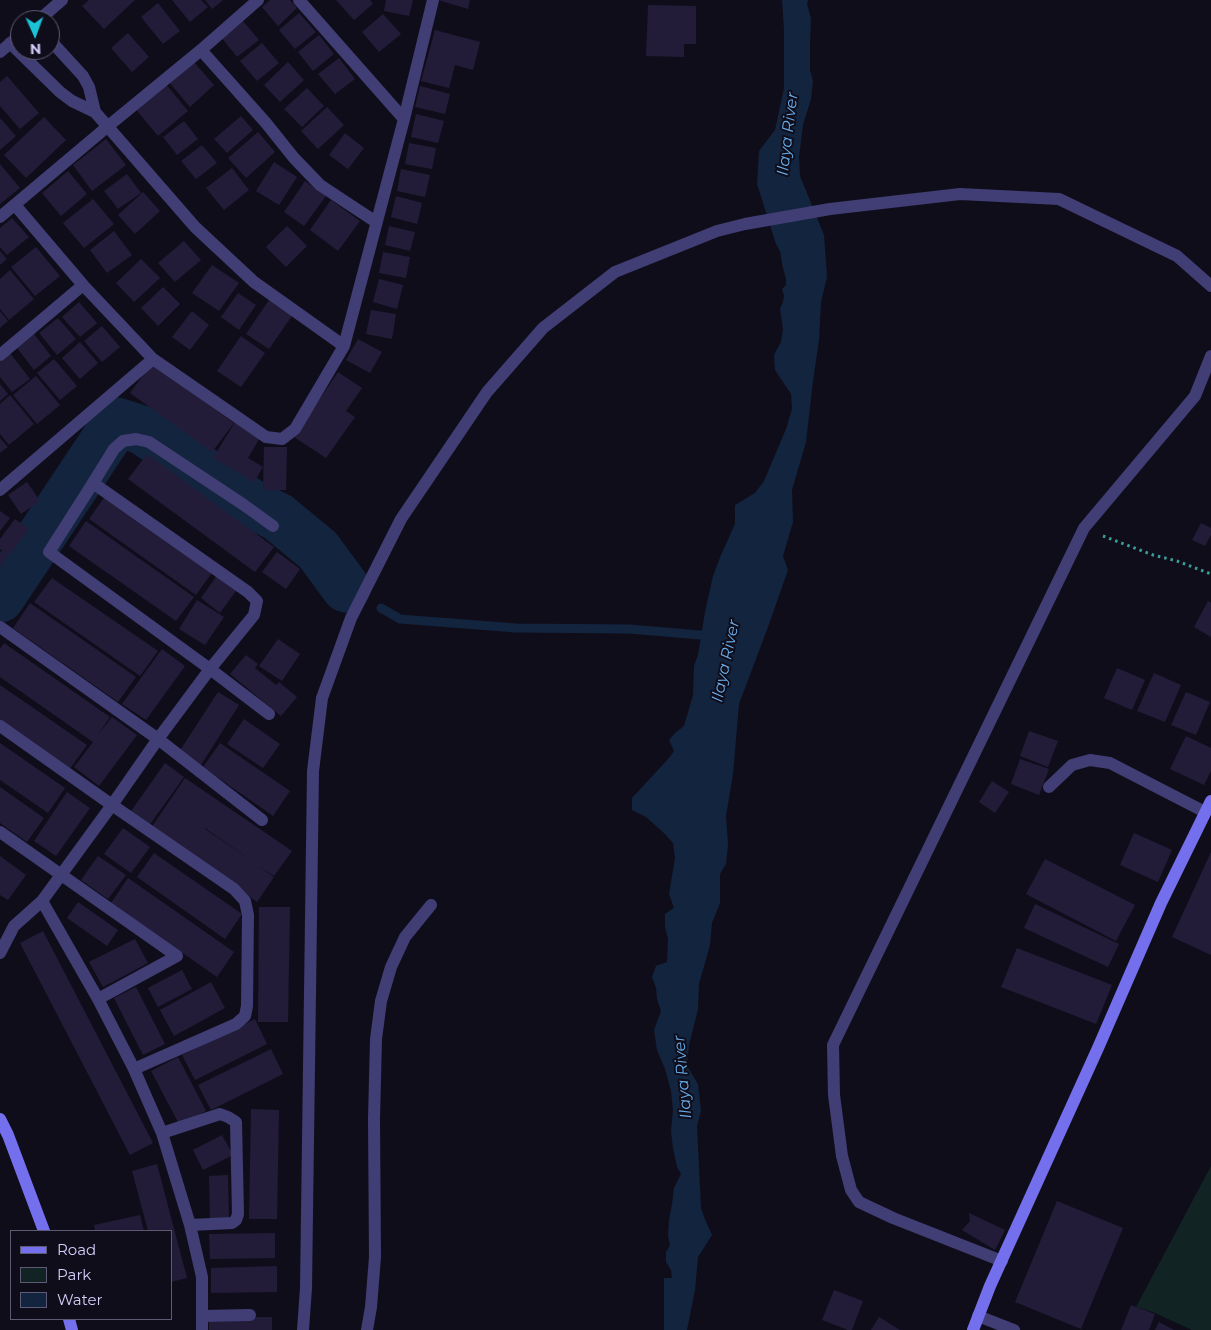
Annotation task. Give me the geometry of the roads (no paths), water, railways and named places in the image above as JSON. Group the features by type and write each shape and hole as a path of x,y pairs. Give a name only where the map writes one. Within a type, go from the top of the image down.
{"street":[{"path":"50,10 62,0"},
{"path":"0,217 201,50 258,0"},
{"path":"299,0 404,119"},
{"path":"15,205 83,285 153,359 266,437 282,439 295,430 344,346 404,119 433,0"},
{"path":"0,52 10,43"},
{"path":"201,50 266,123 294,158 320,185 376,222"},
{"path":"60,51 83,76 89,87 95,112 195,227 254,282 344,346"},
{"path":"33,60 60,92 72,101 95,112"},
{"path":"303,1330 308,1223 313,771 322,698 351,618 401,518 487,392 543,328 615,272 717,231 830,208 960,194 1059,199 1177,256 1211,286"},
{"path":"0,355 83,285"},
{"path":"1002,1261 893,1218 859,1202 850,1190 842,1156 834,1095 833,1045 1084,528 1195,396 1211,356"},
{"path":"0,490 153,359"},
{"path":"270,714 49,552 114,448 123,441 136,439 148,442 273,526"},
{"path":"0,953 14,926 42,901 158,739 210,669 254,615 257,601 248,592 93,483"},
{"path":"0,627 158,739 262,820"},
{"path":"0,726 234,889 245,901 248,915 247,1006 245,1016 236,1024 134,1069"},
{"path":"973,1330 1161,903 1208,806 1110,763 1090,760 1072,765 1049,787"},
{"path":"0,832 177,956 98,999"},
{"path":"42,901 98,999 134,1069 162,1133 190,1225 202,1277 202,1330"},
{"path":"367,1330 375,1257 374,1118 376,1039 381,1000 391,967 405,937 431,905"},
{"path":"0,927 14,926"},
{"path":"162,1133 220,1114 236,1122 238,1214 236,1220 232,1223 190,1225"},
{"path":"0,1119 8,1135 44,1230"},
{"path":"202,1316 250,1315"},
{"path":"978,1316 1014,1330"}],"water":[{"name":"Ilaya River","path":"782,0 808,0 807,4 811,19 810,70 813,81 811,99 803,125 799,157 800,176 824,235 827,277 821,302 819,340 806,442 792,490 793,522 783,556 788,570 739,704 733,774 726,816 728,845 726,864 720,874 720,903 712,923 710,945 699,984 698,1009 689,1045 687,1066 698,1084 701,1111 697,1126 701,1208 712,1235 698,1257 695,1290 687,1330 664,1330 664,1278 672,1278 671,1270 666,1262 666,1252 670,1245 668,1236 669,1220 674,1188 681,1174 677,1167 673,1148 671,1091 657,1050 654,1030 661,1011 652,977 656,966 667,962 668,939 665,927 665,914 674,908 669,894 675,858 673,843 646,817 632,810 632,798 674,751 669,740 684,726 693,695 694,666 698,655 705,612 713,576 735,524 735,505 755,493 764,481 786,429 792,409 791,394 775,370 774,355 781,342 783,329 780,309 784,296 782,289 786,285 786,279 780,251 776,244 757,184 759,151 775,130 784,88"}],"waterway":[{"path":"0,598 117,422 142,430 252,504 278,517 318,550 346,588"},
{"path":"381,608 400,619 516,628 629,629 712,636"}]}
